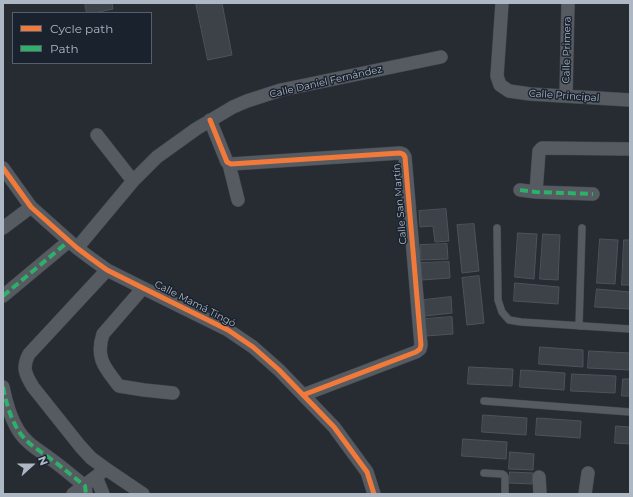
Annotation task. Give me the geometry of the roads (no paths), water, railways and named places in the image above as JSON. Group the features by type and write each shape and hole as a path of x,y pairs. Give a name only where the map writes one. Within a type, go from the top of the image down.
{"street":[{"name":"Calle Principal","path":"502,3 497,76 500,85 509,91 530,94 630,100"},
{"name":"Calle Primera","path":"566,96 568,3"},
{"name":"Calle Daniel Fernández","path":"3,296 73,244 157,157 210,120 247,101 281,90 441,57"},
{"path":"210,120 229,164 238,200"},
{"path":"97,135 133,181"},
{"path":"536,192 539,151 542,148 630,149"},
{"name":"Calle San Martín","path":"229,164 400,153 405,157 421,345 420,349 416,352 303,395"},
{"name":"Calle Mamá Tingó","path":"3,168 32,207 73,244 108,270 228,330 253,348 279,370 334,427 363,465 367,472 374,494"},
{"path":"520,190 593,194"},
{"path":"3,228 32,207"},
{"path":"103,494 101,473 91,458 33,387 25,369 26,360 29,354 108,270"},
{"path":"143,288 104,334 100,342 101,360 105,369 119,386 173,393"},
{"path":"3,386 6,404 19,432 31,445 48,457 85,490"},
{"path":"73,494 85,490 101,473"},
{"path":"101,473 143,494"},
{"path":"586,494 588,473"},
{"path":"539,478 540,494"}],"lane":[{"path":"497,228 498,300 502,312 509,320 630,329"},
{"path":"579,326 582,228"},
{"path":"484,401 630,412"},
{"path":"484,472 504,475 505,494"}]}
